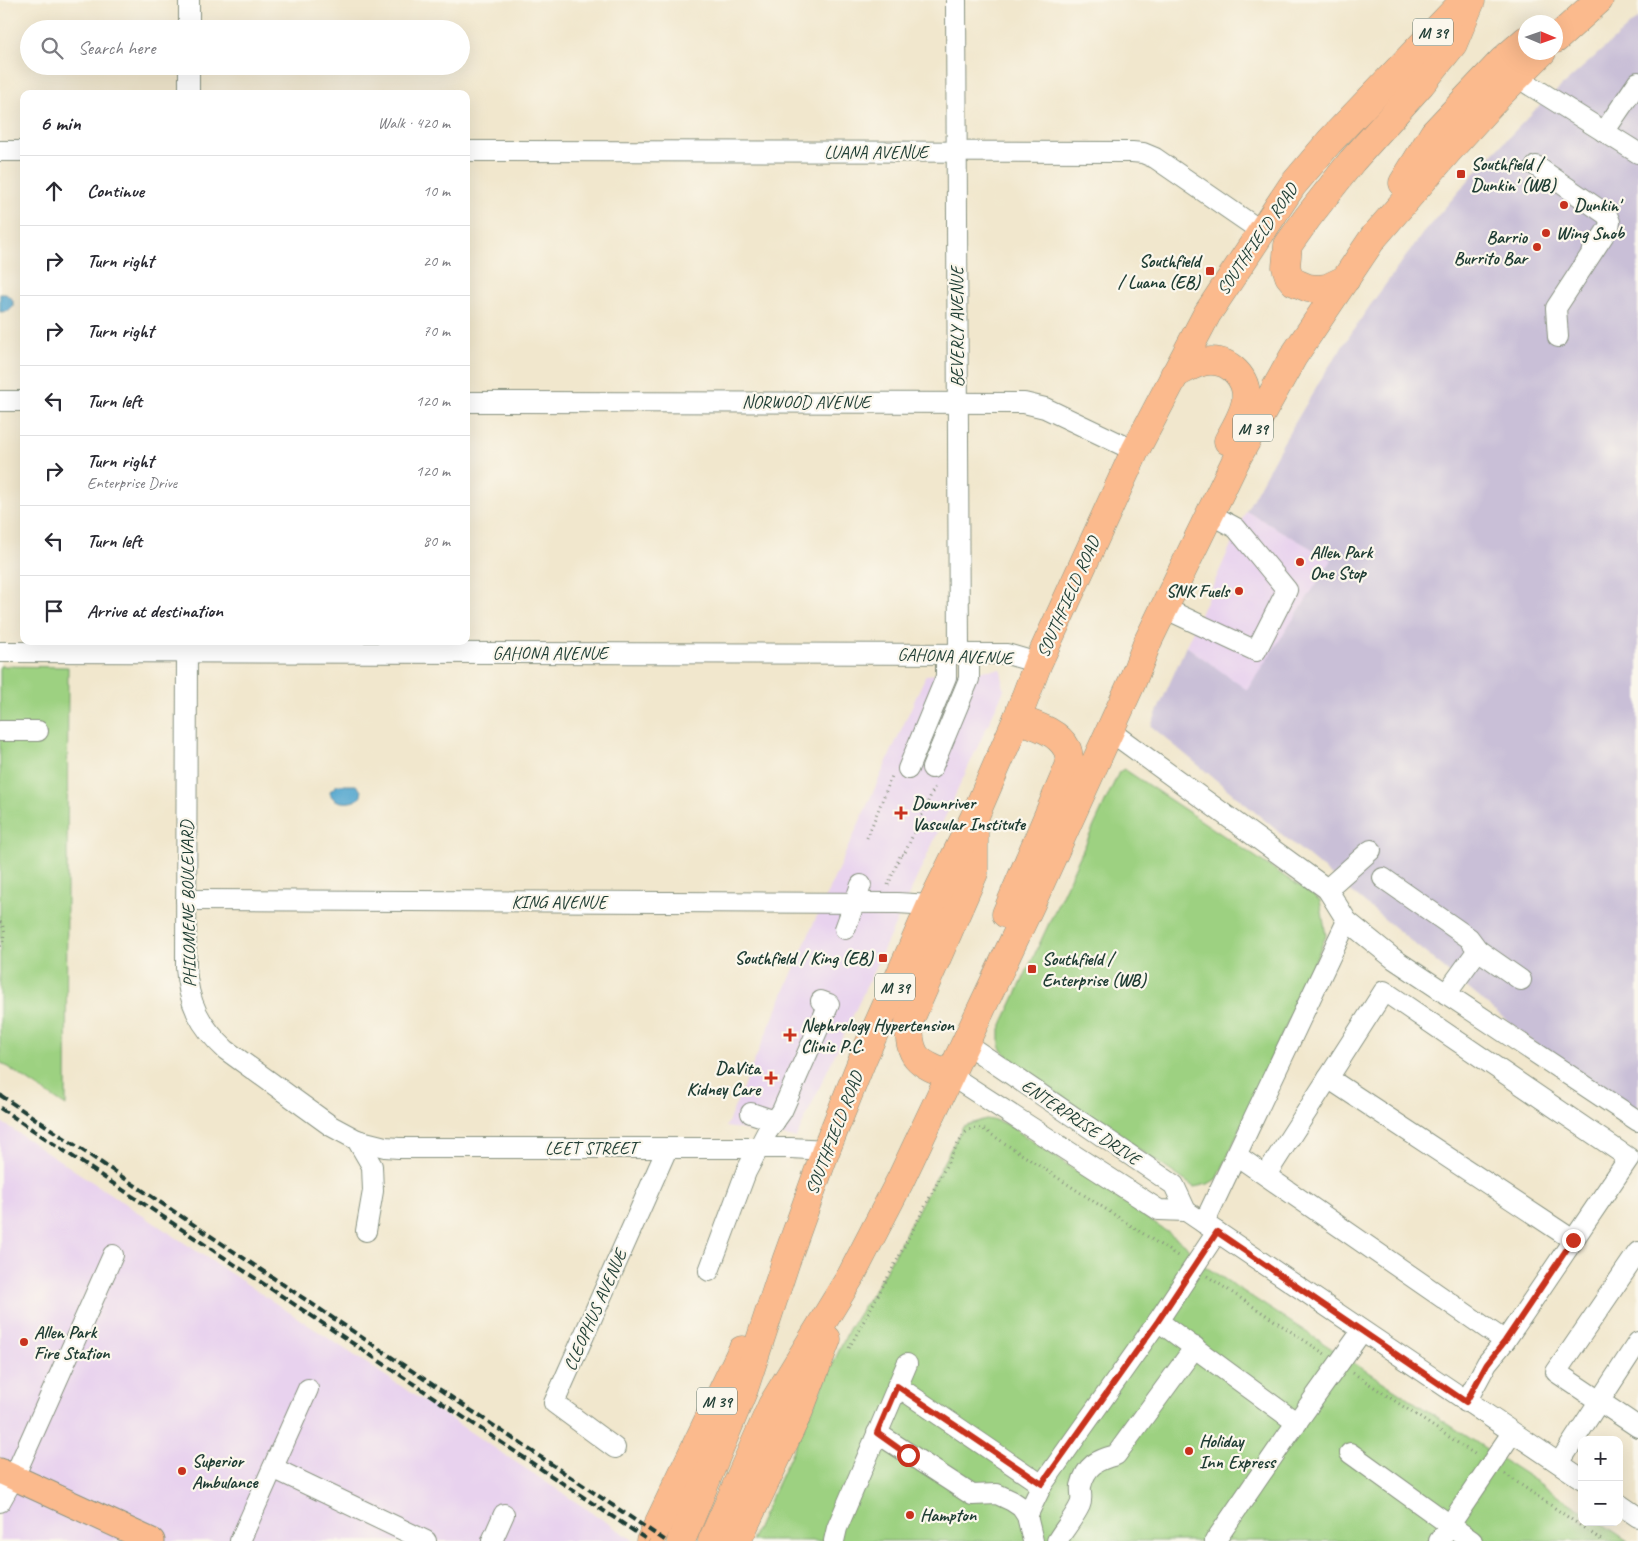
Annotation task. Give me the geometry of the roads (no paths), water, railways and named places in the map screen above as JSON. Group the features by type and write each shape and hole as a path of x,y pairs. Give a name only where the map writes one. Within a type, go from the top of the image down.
{"highway":[{"name":"SOUTHFIELD ROAD","path":"681,1541 744,1390 786,1262 826,1150 863,1058 931,905 974,818 1017,718 1038,663 1135,451 1206,314 1292,186 1330,141 1465,0"},
{"path":"1346,279 1327,288 1317,289 1308,288 1294,282 1289,276 1286,267 1288,246 1352,161 1453,44 1472,0"},
{"path":"1553,15 1570,0"},
{"path":"1563,33 1599,0"},
{"path":"1394,213 1404,180 1434,133 1518,47"},
{"name":"M 39","path":"712,1541 772,1405 852,1274 900,1181 1030,906 1132,682 1148,641 1238,456 1293,357 1373,238 1448,150 1534,60"},
{"path":"1148,641 1156,604 1179,542 1196,504 1237,425 1246,397 1243,380 1236,371 1225,363 1211,360 1197,363 1174,375"},
{"path":"971,1031 987,954 1017,890 1070,764 1067,750 1059,738 1044,729 1017,718"},
{"path":"950,1075 922,1063 913,1052 909,1038 909,1022 974,873 974,818"},
{"name":"SOUTHFIELD ROAD","path":"650,1541 699,1437 786,1262"},
{"name":"M 39","path":"737,1541 799,1411 852,1274"}],"main road":[{"path":"7,1474 115,1533 152,1541"}],"street":[{"path":"189,0 189,20"},
{"name":"BEVERLY AVENUE","path":"956,0 958,654"},
{"path":"188,90 189,75"},
{"path":"1517,77 1638,153"},
{"path":"1604,132 1638,82"},
{"path":"0,151 20,151"},
{"name":"LUANA AVENUE","path":"470,152 1143,153 1155,158 1261,231"},
{"path":"1536,166 1607,215 1610,222 1609,227 1556,308 1558,337"},
{"path":"0,401 20,401"},
{"name":"NORWOOD AVENUE","path":"470,402 1024,403 1037,405 1135,451"},
{"path":"1164,608 1256,651 1287,590 1236,528 1210,514"},
{"name":"GAHONA AVENUE","path":"0,652 187,647 1006,654 1038,663"},
{"name":"PHILOMENE BOULEVARD","path":"187,647 186,983 192,1006 203,1026 214,1040 226,1050 332,1126 357,1140"},
{"path":"902,769 958,654"},
{"path":"929,776 969,679 958,654"},
{"path":"0,731 38,730"},
{"path":"1110,731 1327,890 1347,921 1394,960 1638,1121"},
{"path":"1327,890 1371,850"},
{"path":"1383,878 1469,938 1478,950 1521,980"},
{"path":"845,928 858,894"},
{"name":"KING AVENUE","path":"186,900 858,894 931,905"},
{"path":"1027,1516 1042,1484 1158,1321 1211,1228 1236,1155 1347,921"},
{"path":"1446,994 1478,950"},
{"path":"1393,997 1410,970"},
{"path":"1266,1175 1384,991 1633,1151 1505,1341 1487,1364 1466,1402"},
{"path":"710,1270 746,1172 758,1148 782,1112 829,1004 821,1001"},
{"name":"ENTERPRISE DRIVE","path":"950,1075 1159,1210 1186,1211 1174,1185 971,1031"},
{"path":"1328,1078 1573,1240"},
{"path":"751,1113 775,1121"},
{"path":"357,1140 372,1166 373,1191 366,1231"},
{"name":"LEET STREET","path":"357,1140 385,1147 399,1148 758,1148 826,1150"},
{"name":"CLEOPHUS AVENUE","path":"615,1448 554,1403 667,1149"},
{"path":"1236,1155 1505,1341"},
{"path":"1186,1211 1578,1476"},
{"path":"1638,1252 1556,1372 1638,1427"},
{"path":"0,1502 7,1474 113,1255"},
{"path":"1158,1321 1297,1423"},
{"path":"1214,1541 1362,1331"},
{"path":"1558,1464 1638,1342"},
{"path":"1057,1541 1080,1506 1082,1499 1081,1488 1088,1470 1099,1459 1116,1455 1194,1347"},
{"path":"834,1541 836,1528 907,1364"},
{"path":"897,1386 1042,1484"},
{"path":"240,1541 308,1389"},
{"path":"877,1433 972,1495 997,1494 1021,1507 1027,1516 1033,1541"},
{"path":"1445,1534 1512,1433"},
{"path":"1350,1453 1445,1534 1472,1541"},
{"path":"273,1468 426,1541"},
{"path":"1623,1507 1638,1516"},
{"path":"492,1541 504,1514"}],"water":[{"path":"0,294 6,294 13,300 13,306 9,311 0,312"},
{"path":"337,785 356,785 361,791 361,796 351,802 337,801 332,797 330,791"}],"railway":[{"path":"0,1095 666,1541"},
{"path":"0,1108 649,1541"}],"place":[{"name":"Southfield / Dunkin' (WB)","path":"1461,174"},
{"name":"Dunkin'","path":"1564,205"},
{"name":"Wing Snob","path":"1546,233"},
{"name":"Barrio Burrito Bar","path":"1537,247"},
{"name":"Southfield / Luana (EB)","path":"1210,271"},
{"name":"Allen Park One Stop","path":"1300,562"},
{"name":"SNK Fuels","path":"1239,591"},
{"name":"Downriver Vascular Institute","path":"901,813"},
{"name":"Southfield / King (EB)","path":"883,958"},
{"name":"Southfield / Enterprise (WB)","path":"1032,969"},
{"name":"Nephrology Hypertension Clinic P.C.","path":"790,1035"},
{"name":"DaVita Kidney Care","path":"771,1078"},
{"name":"Allen Park Fire Station","path":"24,1342"},
{"name":"Holiday Inn Express","path":"1189,1451"},
{"name":"Superior Ambulance","path":"182,1471"},
{"name":"Hampton","path":"910,1515"}]}
